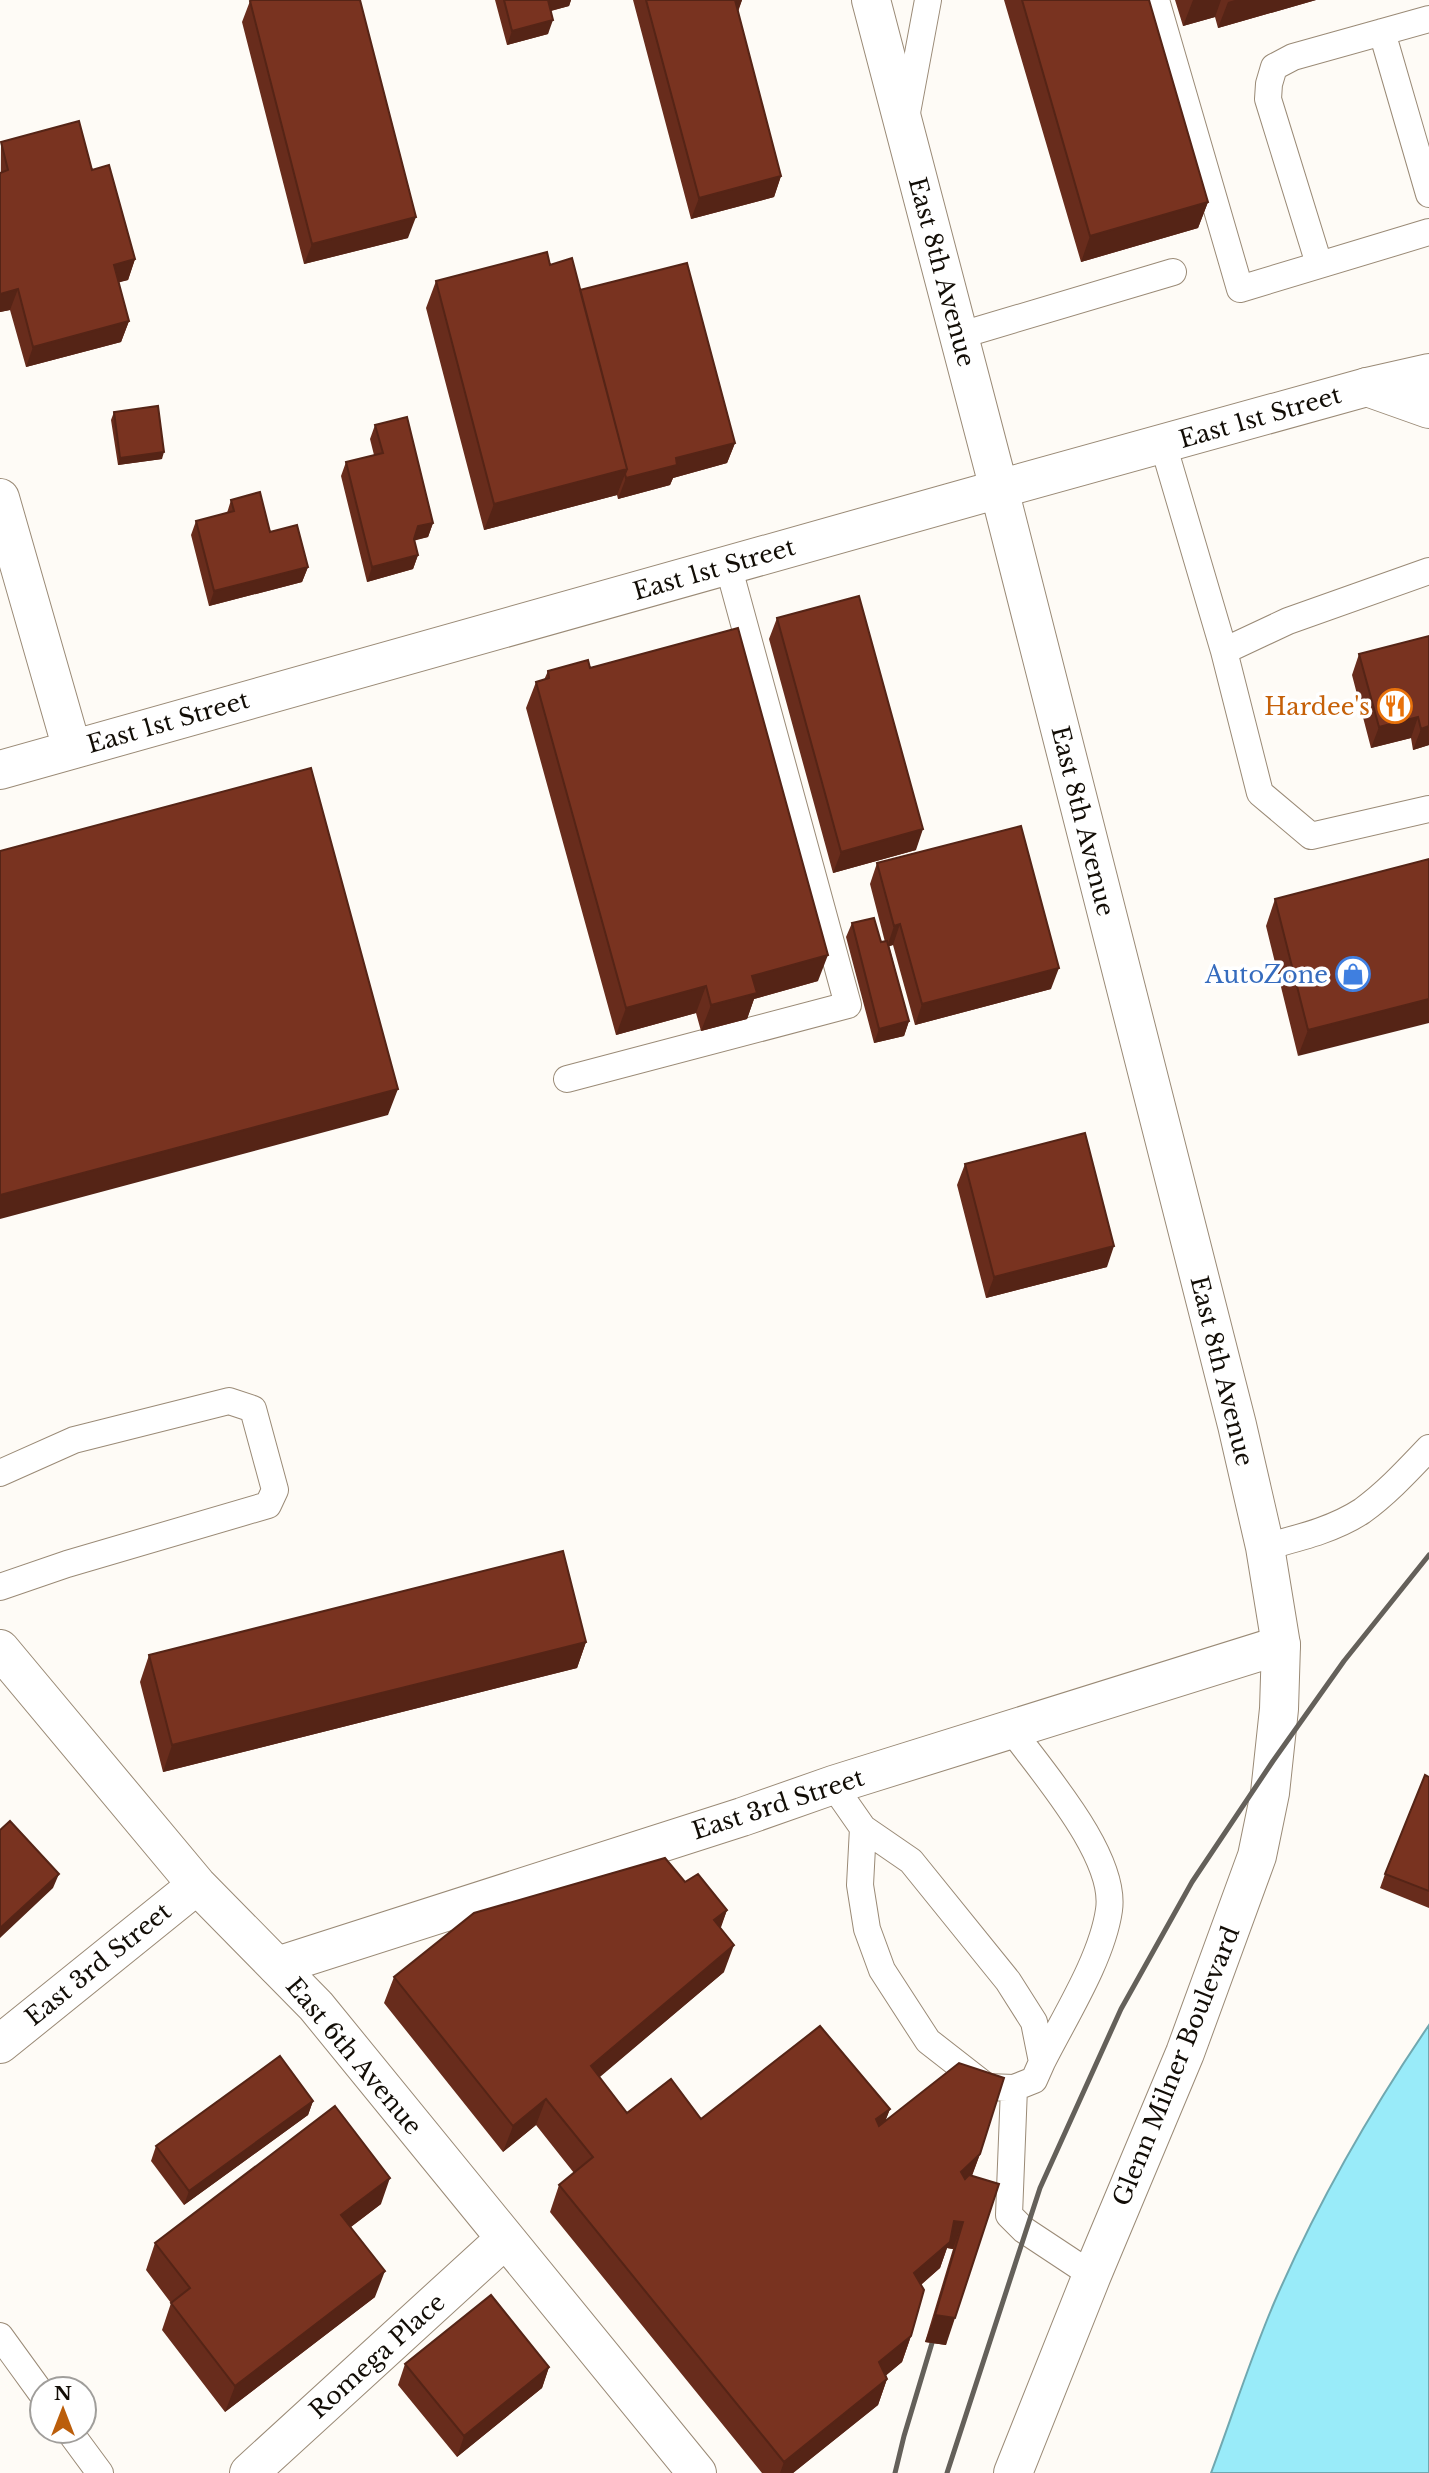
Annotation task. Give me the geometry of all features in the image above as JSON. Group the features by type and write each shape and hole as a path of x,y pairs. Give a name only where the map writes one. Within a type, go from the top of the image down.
{"street":[{"name":"East 8th Avenue","path":"871,0 999,489 1237,1424 1265,1547 1281,1646"},
{"name":"East 1st Street","path":"0,770 999,489 1367,387 1429,373"},
{"path":"1367,387 1429,409"},
{"path":"0,498 72,749"},
{"name":"East 3rd Street","path":"276,1966 833,1786 1281,1646"},
{"name":"Glenn Milner Boulevard","path":"1013,2473 1091,2275 1185,2053 1257,1856 1270,1793 1279,1709 1281,1646"},
{"name":"East 6th Avenue","path":"0,1649 197,1885 316,2006 697,2473"},
{"name":"East 3rd Street","path":"0,2044 197,1885"},
{"name":"Romega Place","path":"249,2473 505,2239"}],"lane":[{"path":"904,127 928,0"},
{"path":"1156,0 1240,289 1429,232"},
{"path":"1319,264 1268,99 1274,67 1293,57 1429,19"},
{"path":"1382,32 1429,194"},
{"path":"958,336 1172,272"},
{"path":"1163,444 1224,651 1260,793 1311,836 1429,809"},
{"path":"567,1079 848,1004 728,565"},
{"path":"1224,651 1287,621 1429,571"},
{"path":"0,1472 74,1440 229,1401 253,1409 275,1490 268,1506 67,1564 0,1587"},
{"path":"1265,1547 1321,1531 1360,1512 1387,1491 1429,1448"},
{"path":"863,1828 860,1885 867,1928 882,1970 928,2041 987,2087 1014,2088 1034,2080 1097,1955 1110,1909 1105,1875 1088,1835 1011,1730"},
{"path":"833,1786 863,1828 911,1861 1008,1981 1034,2022 1042,2062"},
{"path":"1014,2088 1009,2215 1024,2230 1091,2275"},
{"path":"0,2336 28,2375"},
{"path":"79,2445 100,2473"}],"water":[{"path":"1429,2025 1429,2473 1211,2473 1265,2324 1290,2267 1365,2126"}],"building":[{"path":"360,0 416,217 312,244 250,1"},
{"path":"504,0 548,0 553,20 512,31"},
{"path":"646,0 735,0 781,176 699,198"},
{"path":"1022,0 1149,0 1208,202 1090,236"},
{"path":"79,121 92,170 109,165 135,259 114,265 129,321 33,347 18,289 0,294 0,173 8,170 1,142"},
{"path":"547,252 550,265 572,258 627,469 494,504 436,281"},
{"path":"687,263 735,443 676,458 677,465 626,478 627,469 580,290"},
{"path":"158,406 164,452 120,458 114,412"},
{"path":"407,417 433,523 418,526 414,539 418,555 372,567 346,462 383,453 375,425"},
{"path":"260,492 270,532 297,525 308,567 214,591 196,521 234,511 231,500"},
{"path":"859,596 923,829 841,852 777,618"},
{"path":"738,628 828,955 752,976 757,993 711,1005 706,986 626,1008 536,682 549,678 548,671 588,660 590,668"},
{"name":"Hardee's","path":"1429,636 1429,726 1421,729 1418,717 1379,727 1359,654"},
{"path":"311,768 398,1089 0,1195 0,851"},
{"path":"1021,826 1059,968 922,1004 900,924 894,926 877,863"},
{"name":"AutoZone","path":"1429,859 1429,999 1308,1030 1275,899"},
{"path":"874,918 881,942 887,941 909,1021 879,1029 852,923"},
{"path":"1085,1133 1114,1246 994,1277 965,1164"},
{"path":"563,1551 586,1642 172,1745 149,1655"},
{"path":"1425,1775 1429,1777 1429,1891 1385,1874"},
{"path":"10,1821 59,1874 0,1928 0,1830"},
{"path":"665,1858 685,1882 698,1874 727,1910 714,1920 734,1945 591,2066 627,2113 671,2079 701,2119 820,2026 890,2109 876,2119 879,2126 959,2063 1004,2078 980,2154 961,2172 965,2179 969,2175 999,2184 955,2318 935,2315 963,2222 954,2221 950,2242 914,2273 924,2290 911,2336 879,2362 887,2379 784,2462 559,2185 593,2157 546,2099 513,2126 394,1977 474,1913"},
{"path":"280,2056 313,2101 189,2191 156,2146"},
{"path":"335,2106 390,2178 341,2215 385,2271 235,2386 171,2303 190,2288 155,2243"},
{"path":"491,2295 549,2367 464,2436 405,2364"}],"railway":[{"path":"947,2473 1040,2188 1121,2009 1192,1882 1273,1761 1344,1661 1429,1555"},
{"path":"895,2473 938,2323"}],"place":[{"name":"Hardee's","path":"1395,706"},
{"name":"AutoZone","path":"1353,974"}]}
